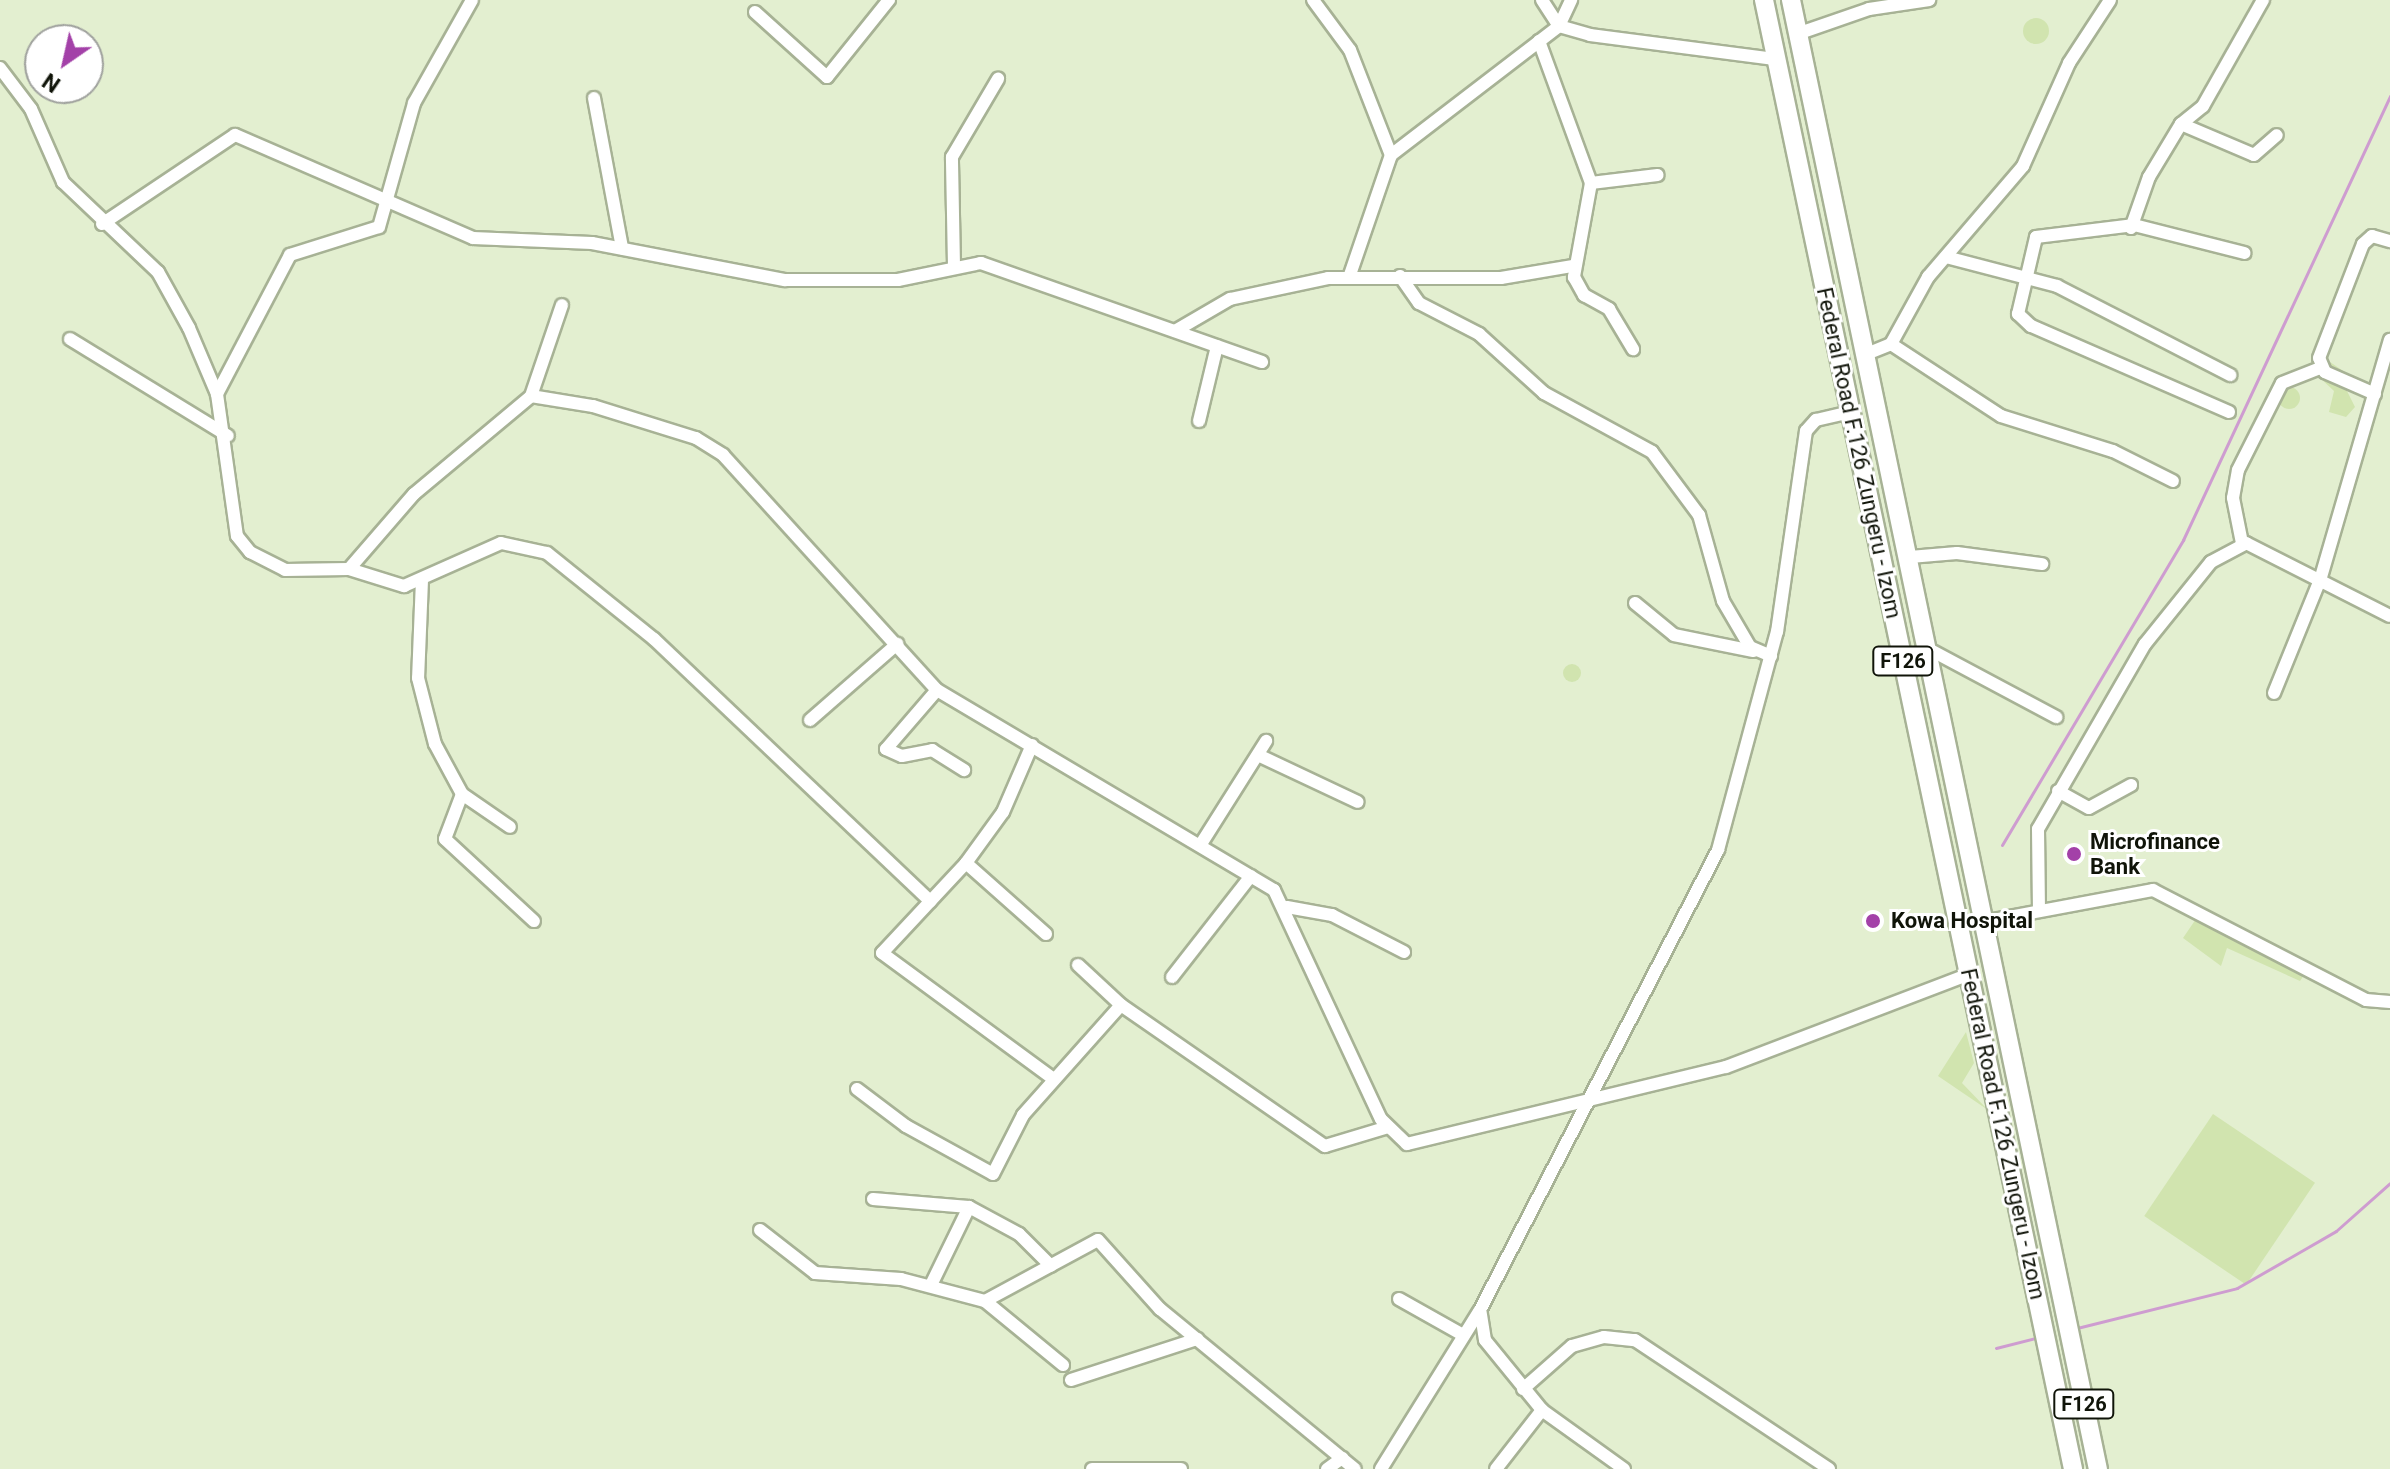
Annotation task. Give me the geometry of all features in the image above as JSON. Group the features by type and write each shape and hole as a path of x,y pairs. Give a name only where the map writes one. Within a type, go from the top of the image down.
{"main road":[{"name":"Federal Road F.126 Zungeru - Izom","path":"1764,0 2073,1469"},
{"name":"Federal Road F.126 Zungeru - Izom","path":"1791,0 1864,355 1910,557 1925,647 2098,1469"},
{"path":"1894,620 1919,616"}],"street":[{"path":"217,394 290,255 310,243 375,232 419,90 472,0"},
{"path":"755,12 827,77 889,0"},
{"path":"1313,0 1350,50 1391,155"},
{"path":"1542,0 1559,26 1611,40 1776,59"},
{"path":"1350,275 1391,155 1559,26 1571,0"},
{"path":"1797,34 1869,9 1929,0"},
{"path":"1864,355 1891,344 1946,257 2023,166 2069,63 2110,0"},
{"path":"2131,228 2149,177 2181,124 2203,106 2256,2"},
{"path":"1539,41 1591,183 1573,266 1584,295 1609,309 1633,349"},
{"path":"0,68 31,109 63,182 102,224 158,272 217,394 228,436 242,544 285,570 349,569 394,585 422,580 501,543 547,553 654,639 930,901"},
{"path":"954,266 952,157 998,79"},
{"path":"594,98 622,248"},
{"path":"2181,124 2254,155 2277,135"},
{"path":"102,224 235,135 473,238 622,248 785,280 898,280 954,266 1004,268 1262,362"},
{"path":"1591,183 1658,175"},
{"path":"2229,412 2026,323 2018,314 2022,279 2036,237 2158,227 2245,253"},
{"path":"2320,368 2363,244 2372,236 2390,241"},
{"path":"1946,257 2057,286 2230,375"},
{"path":"1175,331 1230,299 1350,275 1501,278 1573,266"},
{"path":"1400,276 1419,303 1479,334 1544,393 1652,452 1699,515 1716,587 1753,651"},
{"path":"349,569 414,494 531,396 562,305"},
{"path":"70,339 228,436"},
{"path":"2274,693 2321,577 2390,340"},
{"path":"1891,344 1991,411 2113,451 2173,481"},
{"path":"1199,421 1217,346"},
{"path":"2242,543 2233,498 2238,470 2282,383 2320,368 2375,394"},
{"path":"531,396 593,406 696,438 723,455 937,690 1251,876 1287,907 1388,1127 1407,1144 1424,1145 1594,1093 1726,1067 1969,974"},
{"path":"1381,1469 1480,1310 1718,850 1771,656 1806,431 1816,420 1851,412"},
{"path":"2242,543 2321,577 2390,616"},
{"path":"2039,911 2034,841 2058,791 2184,589 2242,543"},
{"path":"1910,557 1957,553 2042,564"},
{"path":"422,580 419,688 437,750 462,794 510,827"},
{"path":"1635,603 1666,632 1771,656"},
{"path":"810,720 897,644"},
{"path":"1925,647 2056,717"},
{"path":"937,690 886,749 902,756 935,751 964,770"},
{"path":"1201,844 1266,741"},
{"path":"1032,745 1003,812 966,863 882,953 1052,1078"},
{"path":"1258,755 1358,802"},
{"path":"2058,791 2089,808 2131,785"},
{"path":"462,794 445,839 534,921"},
{"path":"966,863 1046,934"},
{"path":"1172,977 1251,876"},
{"path":"1982,922 2153,890 2387,1005"},
{"path":"1287,907 1332,915 1404,952"},
{"path":"1078,965 1121,1005 1325,1146 1388,1127"},
{"path":"857,1089 906,1126 993,1174 1052,1078 1121,1005"},
{"path":"873,1199 969,1207 1019,1234 1051,1266"},
{"path":"931,1285 969,1207"},
{"path":"760,1230 815,1273 931,1285 985,1301 1063,1365"},
{"path":"985,1301 1098,1240 1197,1339 1355,1469"},
{"path":"1399,1299 1463,1335"},
{"path":"1480,1310 1485,1340 1542,1410 1624,1469"},
{"path":"1523,1389 1572,1346 1604,1337 1635,1340 1829,1469"},
{"path":"1071,1380 1197,1339"},
{"path":"1496,1469 1542,1410"},
{"path":"1327,1469 1342,1458"},
{"path":"1092,1469 1181,1469"}],"green space":[{"path":"2036,18 2045,22 2049,31 2045,40 2036,44 2027,40 2023,31 2027,22"},
{"path":"2327,360 2352,377 2354,389 2347,391 2355,407 2346,417 2329,412 2334,391 2316,374 2315,361"},
{"path":"2289,387 2297,390 2300,398 2297,406 2289,409 2281,406 2278,398 2281,390"},
{"path":"1572,664 1581,673 1572,682 1563,673"},
{"path":"2198,916 2306,972 2300,981 2227,948 2221,966 2183,938"},
{"path":"1966,1032 1974,1063 1962,1083 1988,1110 1938,1076"},
{"path":"2213,1114 2315,1183 2246,1285 2144,1216"}],"waterway":[{"path":"2002,845 2183,540 2390,96"},
{"path":"2077,1328 2237,1288 2336,1231 2390,1183"},
{"path":"1996,1348 2039,1337"}],"place":[{"name":"Microfinance Bank","path":"2074,854"},
{"name":"Kowa Hospital","path":"1873,921"}]}
